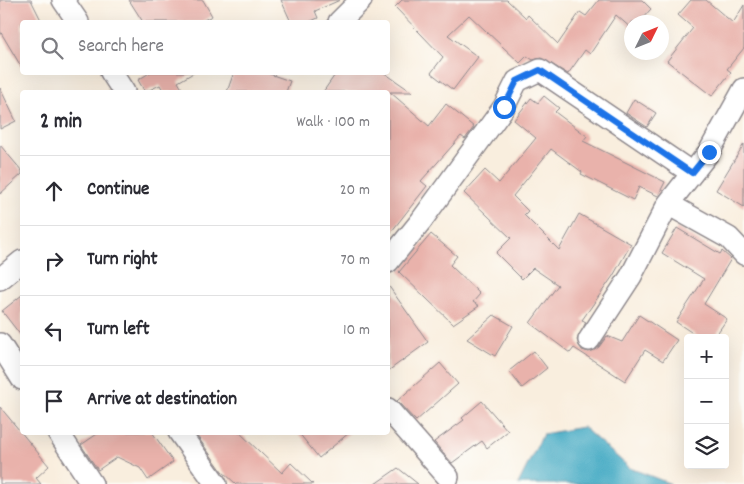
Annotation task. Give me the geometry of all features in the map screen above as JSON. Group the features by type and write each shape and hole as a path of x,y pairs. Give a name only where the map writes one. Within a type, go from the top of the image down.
{"street":[{"path":"63,0 77,20"},
{"path":"341,20 361,0"},
{"path":"390,260 421,221 504,107 517,81 540,70 692,173"},
{"path":"113,75 123,90"},
{"path":"589,340 632,276 668,204 709,152 744,89"},
{"path":"668,204 730,238 744,254"},
{"path":"0,279 20,263"},
{"path":"0,344 20,375"},
{"path":"390,411 448,477"},
{"path":"60,435 92,484"},
{"path":"181,435 216,484"}],"water":[{"path":"583,427 630,468 671,484 518,484 543,434"}],"building":[{"path":"0,0 31,0 41,20 20,20 20,65 0,31"},
{"path":"129,0 203,0 212,16 204,20 142,20"},
{"path":"281,0 340,0 315,11 318,18 314,20 290,20"},
{"path":"402,0 507,0 526,18 528,15 558,44 580,12 586,16 599,0 642,0 651,9 645,15 624,15 624,22 616,15 590,54 585,50 568,74 541,58 533,60 527,56 520,63 469,15 448,35 478,57 453,90 431,73 443,57 395,7"},
{"path":"691,0 706,0 733,23 744,5 744,48 727,69 731,72 712,96 667,61 693,28 678,15"},
{"path":"146,75 190,75 178,82 183,90 163,90 160,85 149,90 144,90 138,80"},
{"path":"233,75 273,75 290,81 287,90 228,90"},
{"path":"335,75 387,75 412,92 390,92 390,90 324,90"},
{"path":"0,88 16,121 0,129"},
{"path":"390,92 429,126 446,104 474,127 465,139 461,136 421,181 427,186 390,233"},
{"path":"544,96 559,108 555,112 587,136 583,141 665,182 658,196 639,187 633,200 581,174 582,172 551,149 513,196 528,211 524,215 559,250 579,214 631,244 613,276 582,320 586,322 577,340 582,350 589,352 599,347 607,336 622,342 639,315 677,340 663,361 645,350 625,381 574,348 570,353 530,323 558,285 533,268 522,279 496,253 511,238 464,193 485,170 499,183 536,138 514,120 531,98 538,103"},
{"path":"634,99 656,113 647,127 626,113"},
{"path":"744,144 744,207 716,190"},
{"path":"0,145 20,169 20,176 0,194"},
{"path":"677,228 720,254 722,251 731,259 704,304 727,319 717,334 694,334 676,322 704,279 662,253"},
{"path":"431,234 457,256 450,265 480,294 473,302 479,306 453,324 399,272"},
{"path":"390,288 428,342 390,370"},
{"path":"20,297 20,334 2,311"},
{"path":"494,315 513,326 495,356 467,339"},
{"path":"534,351 547,368 522,388 509,371"},
{"path":"440,363 458,384 416,421 397,401"},
{"path":"482,401 508,431 487,448 482,441 452,463 434,442 464,420 462,418"},
{"path":"0,407 20,431 20,435 23,435 49,466 36,478 41,484 0,484"},
{"path":"96,435 154,435 173,462 148,480 140,468 117,457 98,470 81,445"},
{"path":"242,435 282,473 291,463 313,484 236,484 222,471 197,436"},
{"path":"300,435 346,435 319,458"},
{"path":"398,468 418,484 375,484"}],"route":[{"path":"504,107 517,81 540,70 692,173 709,152"}]}
